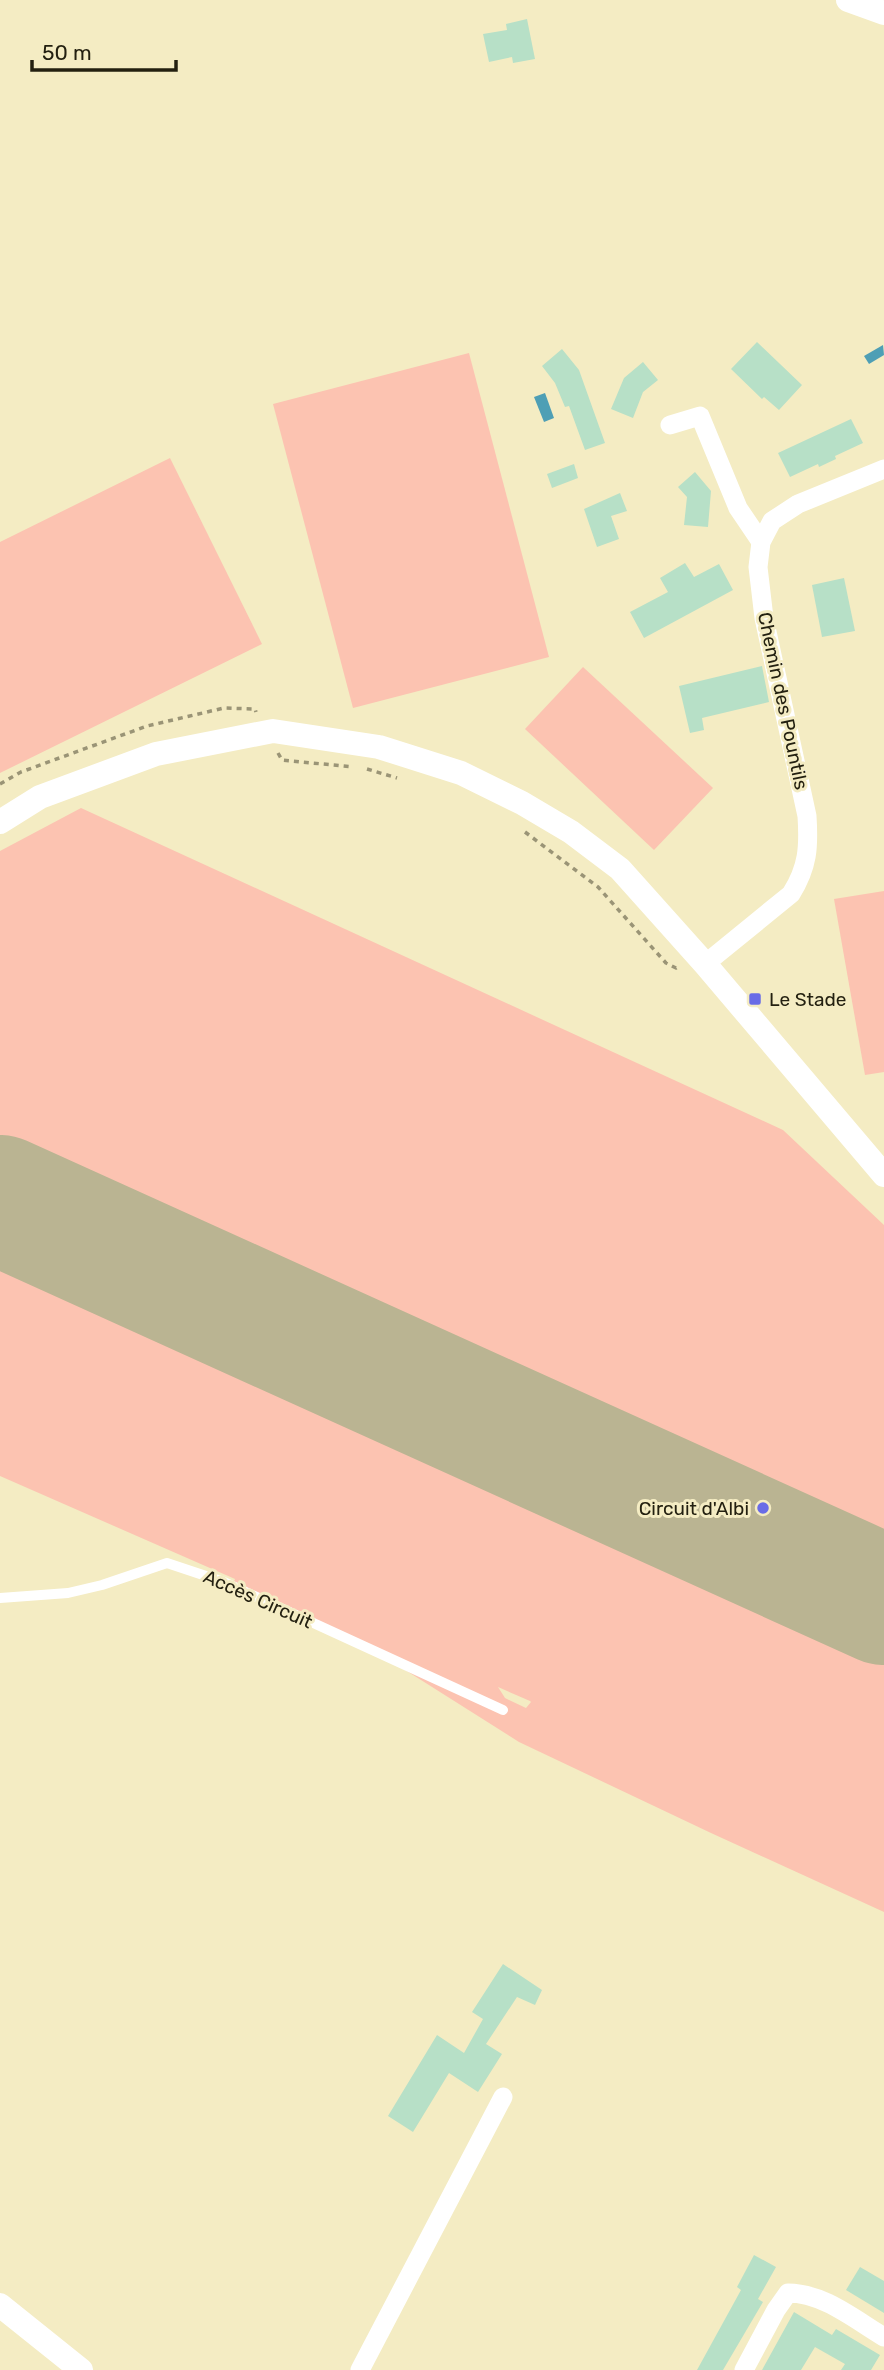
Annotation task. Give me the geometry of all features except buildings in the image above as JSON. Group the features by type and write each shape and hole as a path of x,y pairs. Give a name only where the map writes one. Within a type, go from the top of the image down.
{"street":[{"path":"848,0 884,13"},
{"path":"670,425 700,416 738,509 761,542 772,521 798,504 884,468"},
{"name":"Chemin des Pountils","path":"701,958 800,880 810,848 807,816 764,618 758,567 761,542"},
{"path":"0,822 40,797 156,754 273,731 379,747 461,773 522,803 571,832 620,869 701,958 884,1175"},
{"path":"360,2370 503,2097"},
{"path":"744,2370 788,2293 803,2293 818,2298 884,2337"},
{"path":"0,2305 80,2370"}],"lane":[{"name":"Accès Circuit","path":"0,1598 68,1593 167,1563 224,1582 503,1710"}],"path":[{"path":"0,784 21,772 147,726 224,708 255,709 282,760 354,767"},
{"path":"366,768 402,779"},
{"path":"522,830 598,887 666,963 676,968 701,958"}],"shaded area":[{"path":"469,353 549,657 353,708 273,404"},
{"path":"170,458 262,644 0,773 0,542"},
{"path":"583,667 713,788 654,850 525,729"},
{"path":"81,808 783,1130 884,1225 884,1912 519,1742 402,1668 231,1590 235,1579 0,1476 0,1249 630,1534 665,1452 0,1150 0,851","holes":["498,1687 531,1702 526,1708 505,1698"]},
{"path":"884,891 884,1072 865,1075 834,899"}],"water":[{"path":"883,345 884,355 869,364 864,356"},
{"path":"545,393 554,418 544,422 534,397"}],"runway":[{"path":"0,1200 884,1600"}],"place":[{"name":"Le Stade","path":"755,999"},
{"name":"Circuit d'Albi","path":"763,1508"}]}
